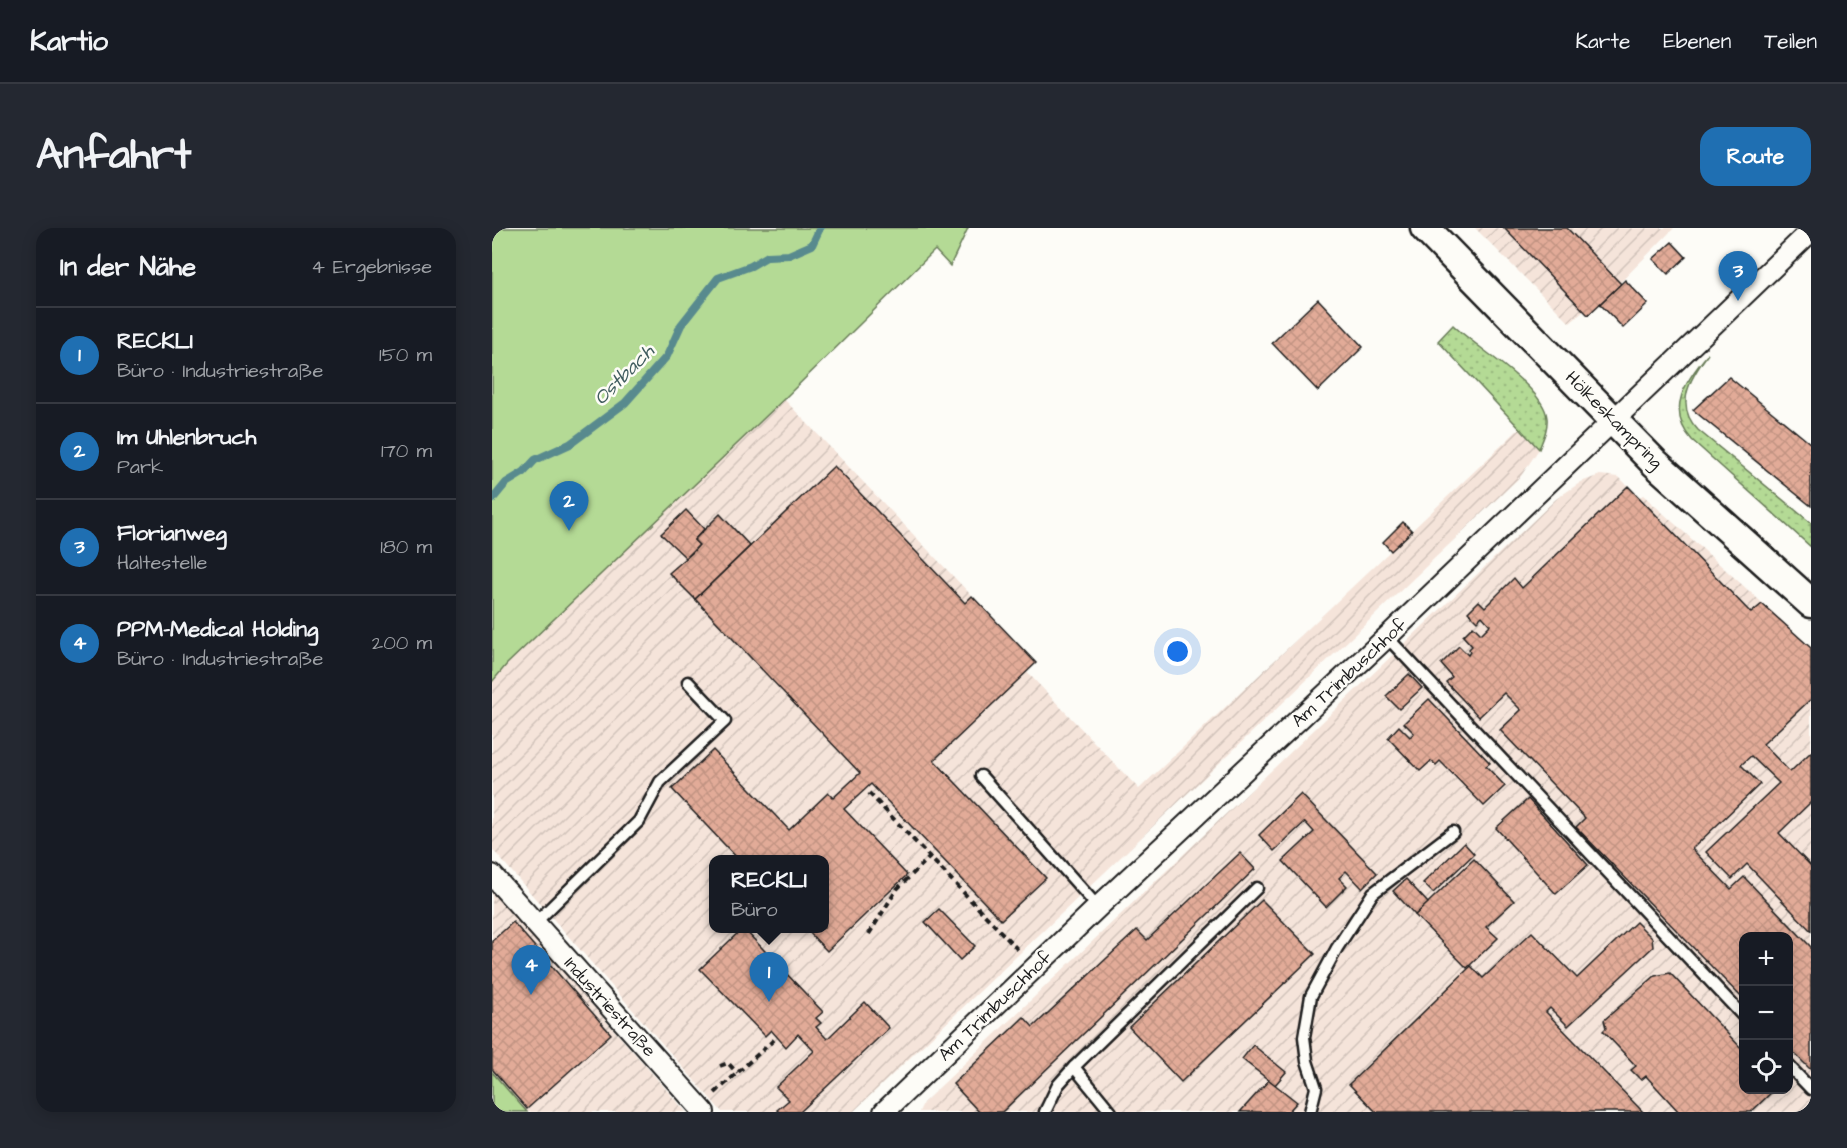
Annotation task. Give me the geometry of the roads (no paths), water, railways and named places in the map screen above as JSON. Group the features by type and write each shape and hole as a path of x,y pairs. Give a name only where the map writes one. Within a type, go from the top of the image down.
{"main road":[{"name":"Hölkeskampring","path":"1425,228 1612,421 1811,603"}],"street":[{"name":"Am Trimbuschhof","path":"884,1112 1098,907 1387,637 1811,231"},
{"name":"Industriestraße","path":"492,875 701,1110"}],"lane":[{"path":"1387,637 1739,1013"},
{"path":"535,923 639,820 660,782 725,721 688,682"},
{"path":"981,776 1098,907"},
{"path":"1310,1112 1316,1088 1307,1061 1304,1037 1311,996 1337,948 1373,893 1453,832"},
{"path":"1045,1112 1058,1085 1074,1067 1257,888"},
{"path":"1074,1067 1111,1112"},
{"path":"1793,1070 1811,1089"}],"waterway":[{"name":"Ostbach","path":"492,500 506,483 524,472 535,460 570,444 625,403 667,356 681,325 718,278 751,266 768,256 789,255 812,245 820,228"}],"place":[{"name":"Florianweg","path":"1738,301"},
{"name":"Im Uhlenbruch","path":"569,531"},
{"name":"PPM-Medical Holding","path":"531,995"},
{"name":"RECKLI","path":"769,1002"}]}
